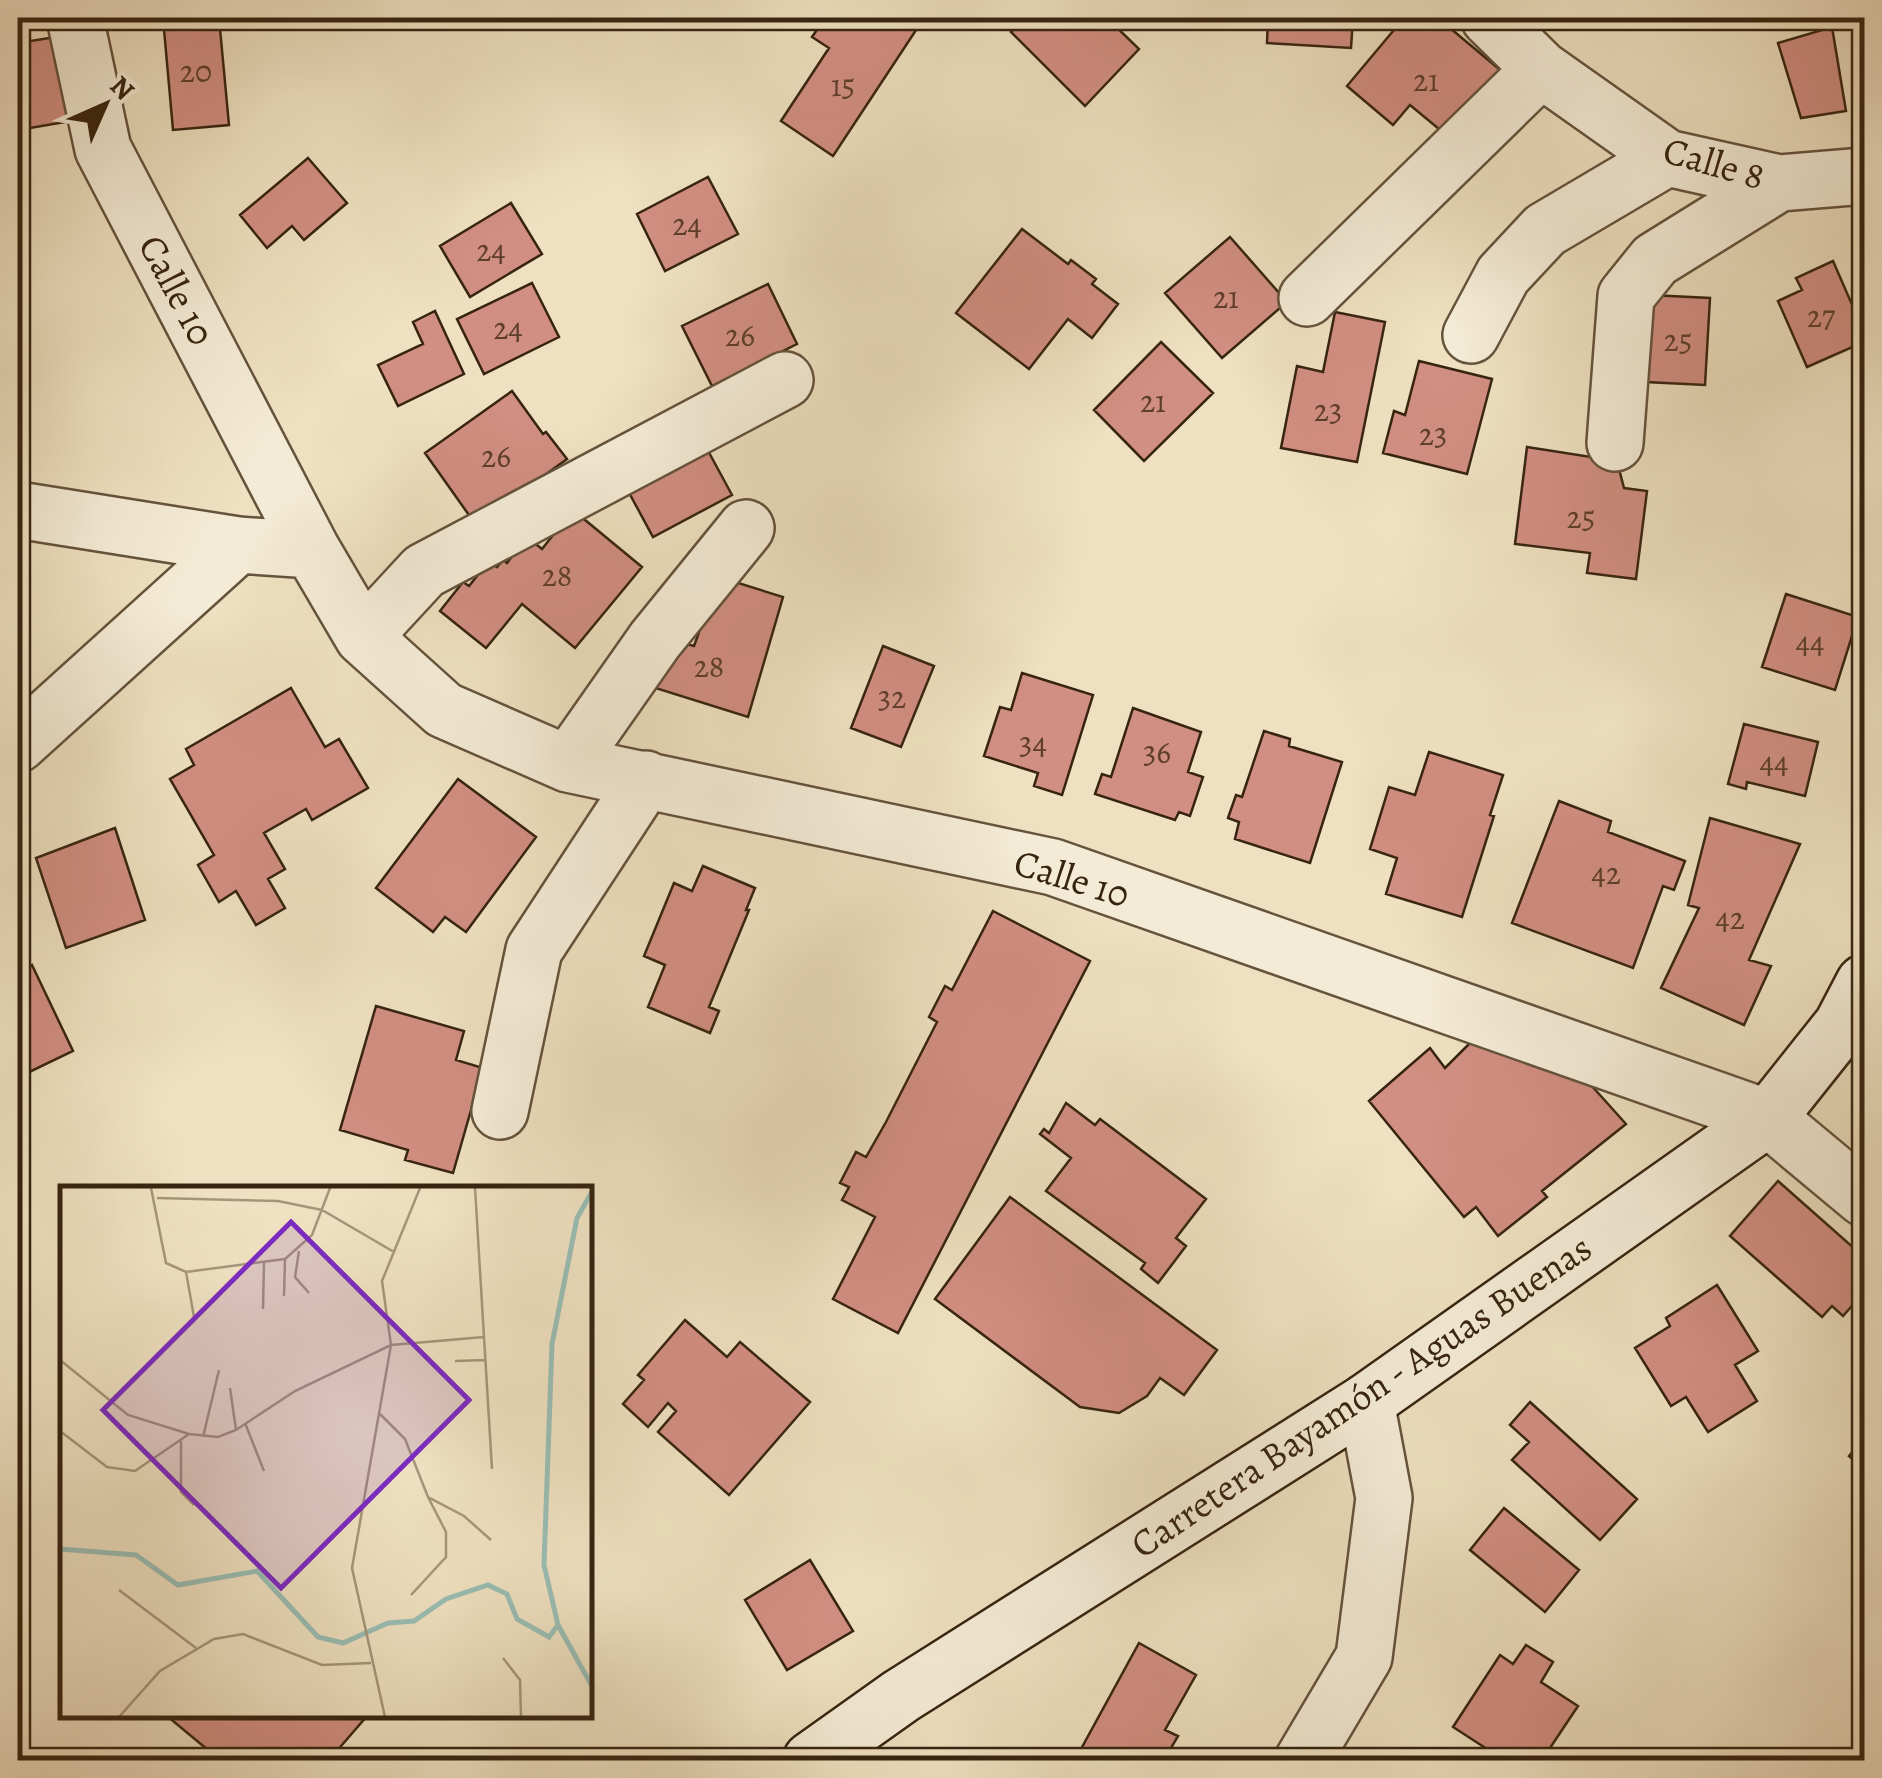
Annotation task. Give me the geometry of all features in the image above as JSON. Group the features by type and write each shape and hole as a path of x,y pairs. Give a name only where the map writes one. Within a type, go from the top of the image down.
{"street":[{"name":"Calle 10","path":"75,18 103,148 312,550 363,638 444,710 568,764 1053,868 1768,1118 1864,1198"},
{"name":"Calle 8","path":"1489,18 1541,69 1667,158 1779,183 1864,176"},
{"path":"1307,298 1541,69"},
{"path":"1471,335 1504,275 1546,230 1667,158"},
{"path":"1615,442 1626,296 1655,260 1779,183"},
{"path":"363,638 424,572 785,380"},
{"path":"18,510 238,545 312,550"},
{"path":"568,764 655,640 746,528"},
{"path":"18,744 238,545"},
{"path":"500,1111 534,950 646,780"},
{"name":"Carretera Bayamón - Aguas Buenas","path":"811,1760 901,1696 1366,1402 1768,1118 1842,1025 1864,984"},
{"path":"1302,1760 1364,1657 1384,1498 1366,1402"}],"building":[{"path":"163,18 219,18 229,125 173,130"},
{"path":"825,18 924,18 833,156 781,121 829,48 812,37"},
{"path":"1025,18 1107,18 1139,49 1085,106 1011,32"},
{"path":"1268,18 1353,18 1351,48 1267,43"},
{"path":"1404,18 1438,18 1505,74 1451,139 1410,105 1393,125 1347,86"},
{"path":"1832,27 1846,111 1801,118 1778,43"},
{"path":"62,36 77,120 18,130 18,43"},
{"path":"308,158 347,203 304,240 292,226 267,248 240,215"},
{"path":"708,177 738,234 665,271 637,214"},
{"path":"511,203 542,254 470,297 440,246"},
{"path":"1022,229 1068,264 1071,260 1096,279 1092,284 1118,304 1092,338 1068,319 1029,369 956,313"},
{"path":"1230,237 1287,302 1222,358 1165,293"},
{"path":"1833,261 1864,332 1864,342 1807,367 1778,301 1802,290 1796,278"},
{"path":"532,283 559,337 484,374 457,319"},
{"path":"768,284 797,344 712,386 682,326"},
{"path":"1650,295 1710,298 1705,385 1646,382"},
{"path":"435,311 464,374 398,406 378,365 423,344 413,322"},
{"path":"1335,312 1385,322 1357,462 1281,448 1297,366 1323,372"},
{"path":"1161,342 1213,393 1144,461 1094,410"},
{"path":"1419,361 1492,379 1467,474 1383,453 1394,411 1405,415"},
{"path":"512,391 567,459 476,525 425,453"},
{"path":"706,447 732,495 653,537 627,489"},
{"path":"1527,447 1617,461 1624,488 1647,491 1636,579 1587,573 1590,553 1515,544"},
{"path":"573,510 642,567 575,648 522,604 486,648 440,611 463,582 469,586 489,561 497,567 503,560 507,563 527,537 542,549"},
{"path":"719,577 783,597 748,717 649,686 664,638 694,646"},
{"path":"1786,594 1858,617 1835,690 1762,667"},
{"path":"883,646 934,666 901,747 851,728"},
{"path":"1022,673 1093,695 1062,795 1034,786 1038,773 984,756 1000,707 1011,710"},
{"path":"291,688 325,747 339,739 368,788 312,820 306,809 264,833 285,869 268,879 285,908 256,925 236,891 219,902 198,865 214,855 170,779 194,765 186,749"},
{"path":"1133,708 1201,732 1188,772 1203,777 1190,816 1179,812 1175,820 1095,794 1102,774 1111,777"},
{"path":"1744,724 1818,742 1805,796 1747,782 1746,789 1728,784"},
{"path":"1264,731 1290,739 1289,746 1342,762 1310,863 1235,839 1239,822 1228,818 1236,795 1242,797"},
{"path":"1429,752 1503,775 1462,917 1386,894 1397,858 1370,849 1389,787 1415,795"},
{"path":"458,779 536,837 466,932 445,917 433,932 376,888"},
{"path":"1559,801 1611,821 1608,832 1685,861 1674,890 1663,886 1633,968 1512,923"},
{"path":"1710,818 1800,844 1749,960 1771,966 1744,1025 1661,988 1699,908 1688,905"},
{"path":"115,828 145,920 66,948 36,858"},
{"path":"703,866 755,888 709,1007 719,1011 710,1033 648,1007 665,965 644,956 674,883 692,891"},
{"path":"993,911 1090,961 898,1333 833,1299 875,1217 842,1200 849,1187 840,1183 856,1152 866,1157 886,1122 937,1022 929,1017 945,986 952,990"},
{"path":"32,965 73,1051 21,1076 18,972"},
{"path":"376,1006 464,1031 456,1060 483,1068 453,1173 405,1160 408,1150 340,1130"},
{"path":"1481,1032 1582,1075 1626,1124 1542,1191 1547,1197 1498,1236 1476,1207 1464,1217 1369,1101 1430,1048 1445,1068"},
{"path":"1066,1103 1095,1125 1100,1119 1206,1199 1176,1238 1186,1246 1158,1283 1141,1269 1145,1263 1046,1191 1071,1158 1040,1134 1044,1129 1049,1133"},
{"path":"1778,1181 1864,1257 1864,1292 1843,1316 1832,1306 1822,1317 1730,1236"},
{"path":"1010,1197 1217,1350 1184,1395 1160,1378 1147,1396 1119,1413 1080,1407 935,1299"},
{"path":"1717,1285 1758,1351 1735,1365 1757,1401 1708,1432 1686,1397 1671,1406 1635,1348 1670,1326 1666,1318"},
{"path":"685,1320 727,1357 740,1342 810,1402 729,1495 658,1432 676,1411 668,1403 648,1427 623,1404 644,1380 638,1375"},
{"path":"1530,1402 1637,1499 1600,1540 1512,1460 1529,1442 1510,1425"},
{"path":"1864,1438 1864,1469 1849,1456"},
{"path":"1504,1508 1579,1570 1545,1612 1470,1550"},
{"path":"810,1560 853,1631 787,1670 745,1600"},
{"path":"1139,1643 1196,1675 1165,1730 1178,1736 1164,1760 1075,1760"},
{"path":"1526,1645 1553,1662 1541,1682 1578,1706 1542,1760 1504,1760 1453,1727 1500,1655 1513,1664"},
{"path":"169,1718 365,1718 329,1760 220,1760"}]}
